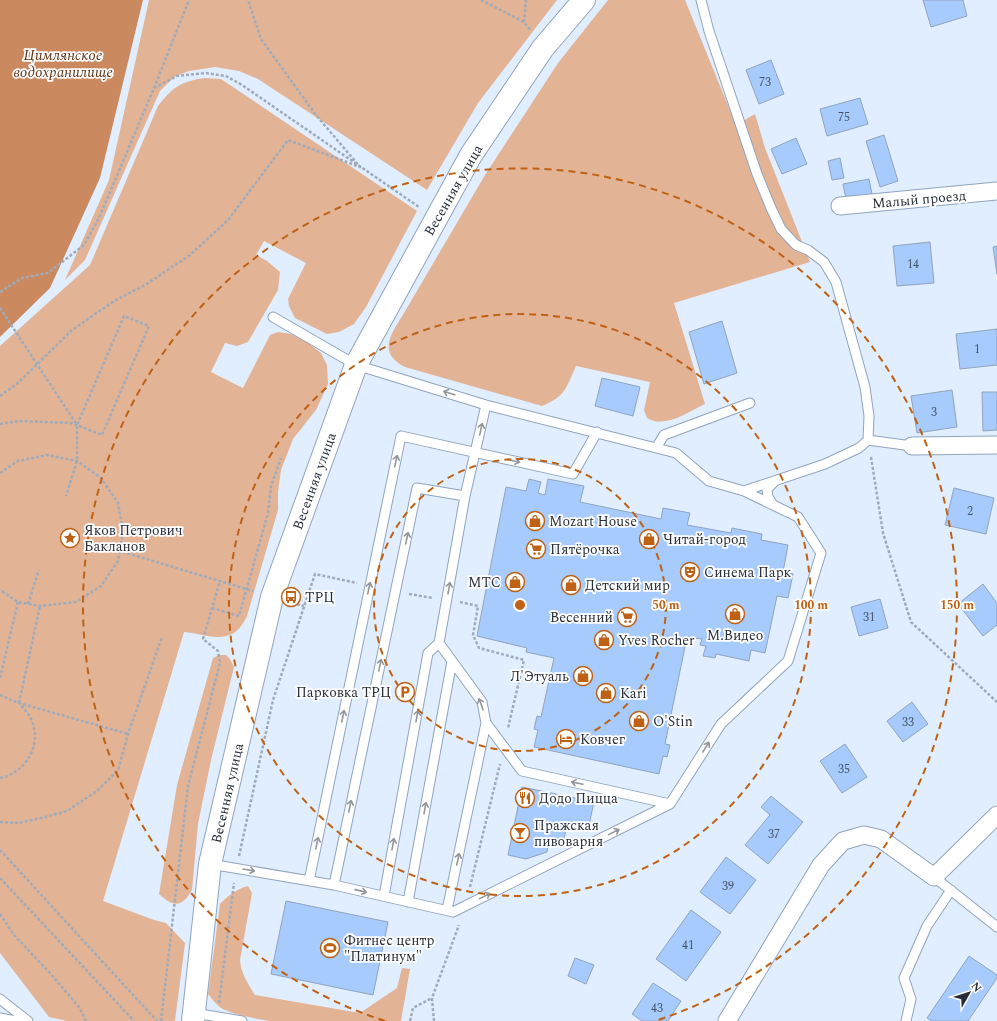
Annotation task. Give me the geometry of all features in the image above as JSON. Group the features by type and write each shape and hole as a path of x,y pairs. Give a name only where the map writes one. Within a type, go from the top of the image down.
{"street":[{"name":"Весенняя улица","path":"193,1017 210,864 272,597 356,365 471,155 543,48 584,0"},
{"name":"Малый проезд","path":"840,206 997,192"},
{"path":"912,446 997,445"},
{"path":"727,1021 821,864 843,841 864,835 881,839 934,877 997,815"}],"lane":[{"path":"701,0 716,53 757,174 771,208 782,229 796,245 808,250 824,262 836,282 866,387 869,416 868,440 859,448 825,464 744,491"},
{"path":"210,864 334,885 453,912 670,804 721,724 788,661 821,553 798,517 744,491 709,481 676,453 486,405 356,365 274,317"},
{"path":"656,448 664,435 750,403"},
{"path":"384,896 428,653 439,643 465,496 486,405"},
{"path":"309,881 401,436 573,474 597,432"},
{"path":"868,440 912,446"},
{"path":"773,505 768,497 768,489 776,480"},
{"path":"334,885 417,488 465,496"},
{"path":"439,643 482,702 486,724 447,910"},
{"path":"408,902 452,661"},
{"path":"486,724 522,771 670,804"},
{"path":"934,877 997,927"},
{"path":"906,1021 911,999 904,978 927,926 951,890"},
{"path":"0,999 28,1021"},
{"path":"193,1017 218,1016 242,1021"},
{"path":"0,1018 16,1021"}],"path":[{"path":"0,292 22,278 48,273 84,245 99,218 154,88 189,0"},
{"path":"248,0 261,39 316,115 360,167"},
{"path":"481,0 524,22 543,48"},
{"path":"524,22 526,0"},
{"path":"154,88 177,76 206,73 226,76 242,85 436,218"},
{"path":"0,396 18,383 72,330 114,301 145,285 190,255 228,220 288,140 360,167"},
{"path":"0,308 77,425"},
{"path":"0,424 19,421 71,423 77,425 102,434 149,326 124,316 77,425 76,461 66,496"},
{"path":"868,440 883,533 911,622 997,702"},
{"path":"0,473 18,461 47,455 76,461 101,478 118,503 123,532 118,561 101,586 76,602 40,606 18,602 0,590"},
{"path":"212,608 239,616 268,513 271,486 281,458"},
{"path":"114,550 304,606"},
{"path":"28,604 39,570"},
{"path":"218,1016 236,868 272,700 315,574 370,586"},
{"path":"161,1021 188,786 220,663 218,651 203,639 220,581"},
{"path":"395,592 478,606 473,635 479,648 524,660 469,890"},
{"path":"0,678 18,602"},
{"path":"20,703 40,606"},
{"path":"0,822 19,823 67,811 97,791 118,770 128,734 162,637"},
{"path":"0,694 20,703 128,734"},
{"path":"0,778 16,772 28,759 34,745 34,729 30,715 20,703"},
{"path":"0,850 157,1021"},
{"path":"0,878 134,1021"},
{"path":"0,914 14,935 50,972 79,1007 86,1021"},
{"path":"434,1021 432,998 457,930"},
{"path":"410,1021 413,1008 432,998"}],"shaded area":[{"path":"149,0 557,0 478,103 427,190 258,79 239,71 215,67 189,71 174,77 160,91 85,260 65,280 109,180"},
{"path":"608,0 685,0 736,125 755,114 765,148 810,262 674,303 705,404 669,421 661,422 647,418 644,410 650,382 576,366 561,395 542,406 405,367 396,361 391,355 389,349 391,335 485,175 558,63"},
{"path":"204,78 221,79 417,211 366,307 354,324 339,332 327,334 295,318 289,306 288,299 306,263 264,241 256,255 267,261 280,272 278,290 248,342 237,346 225,343 211,372 243,388 270,335 278,332 291,334 307,342 321,353 327,365 328,384 316,410 293,439 281,470 278,492 278,510 245,621 234,633 228,636 216,637 184,632 103,901 166,923 185,943 175,1021 67,1021 49,1017 0,953 0,346 90,265 158,106 168,94 178,86 189,81"},
{"path":"219,655 226,655 234,667 211,760 198,824 192,890 185,900 177,904 169,901 159,894 177,785 213,658"},
{"path":"248,886 252,893 240,960 243,974 255,995 360,1013 397,988 402,968 410,969 401,1021 272,1021 253,1018 221,1008 208,994 220,904 232,893"}],"water":[{"name":"Цимлянское водохранилище","path":"0,0 143,0 100,178 50,288 0,337"}],"building":[{"path":"923,0 963,0 967,16 931,27"},
{"path":"771,60 784,94 759,104 746,70"},
{"path":"860,98 868,124 827,136 820,109"},
{"path":"884,135 898,181 880,187 866,141"},
{"path":"796,138 807,164 782,174 771,149"},
{"path":"840,158 844,178 832,180 828,161"},
{"path":"869,179 872,194 846,199 843,184"},
{"path":"930,242 934,283 897,286 893,246"},
{"path":"997,246 997,274 993,247"},
{"path":"722,321 737,373 704,384 689,332"},
{"path":"997,329 997,365 960,369 956,334"},
{"path":"602,378 640,387 633,416 595,406"},
{"path":"952,390 957,427 917,433 911,396"},
{"path":"982,392 997,392 997,430 983,431"},
{"name":"Весенний","path":"529,479 541,482 538,493 545,495 548,479 584,486 580,502 661,519 663,508 690,513 687,525 731,533 732,528 762,534 761,540 788,545 783,572 793,574 788,598 777,596 765,653 751,650 749,661 716,654 715,658 703,656 706,646 700,645 702,639 687,637 665,744 670,745 667,757 663,756 659,774 534,747 538,730 534,729 537,716 541,717 554,658 526,652 527,648 477,636 506,487 526,491"},
{"path":"954,488 994,498 986,534 945,525"},
{"path":"983,584 997,603 997,625 983,636 958,604"},
{"path":"880,599 888,628 859,636 851,607"},
{"path":"912,702 928,724 903,742 887,721"},
{"path":"845,744 867,777 842,793 820,761"},
{"path":"522,787 594,802 589,825 568,821 563,843 549,840 547,852 526,859 508,855"},
{"path":"771,796 803,822 768,864 745,845 770,815 761,807"},
{"path":"726,857 756,880 730,914 700,892"},
{"name":"Фитнес центр \"Платинум\"","path":"286,901 388,922 373,995 271,974"},
{"path":"691,910 721,932 686,981 656,959"},
{"path":"969,956 997,975 997,978 968,1021 932,1021 927,1018"},
{"path":"575,958 594,965 586,984 568,976"},
{"path":"653,983 681,1001 668,1021 642,1021 632,1014"}],"place":[{"name":"Mozart House","path":"535,521"},
{"name":"Яков Петрович Бакланов","path":"70,538"},
{"name":"Читай-город","path":"649,539"},
{"name":"Пятёрочка","path":"536,549"},
{"name":"Синема Парк","path":"690,572"},
{"name":"МТС","path":"515,582"},
{"name":"Детский мир","path":"571,585"},
{"name":"ТРЦ","path":"291,597"},
{"name":"М.Видео","path":"735,614"},
{"name":"Весенний","path":"627,617"},
{"name":"Yves Rocher","path":"604,640"},
{"name":"Л'Этуаль","path":"583,676"},
{"name":"Парковка ТРЦ","path":"405,692"},
{"name":"Kari","path":"606,693"},
{"name":"O'Stin","path":"639,721"},
{"name":"Ковчег","path":"566,739"},
{"name":"Додо Пицца","path":"525,798"},
{"name":"Пражская пивоварня","path":"520,833"},
{"name":"Фитнес центр \"Платинум\"","path":"330,948"}]}
